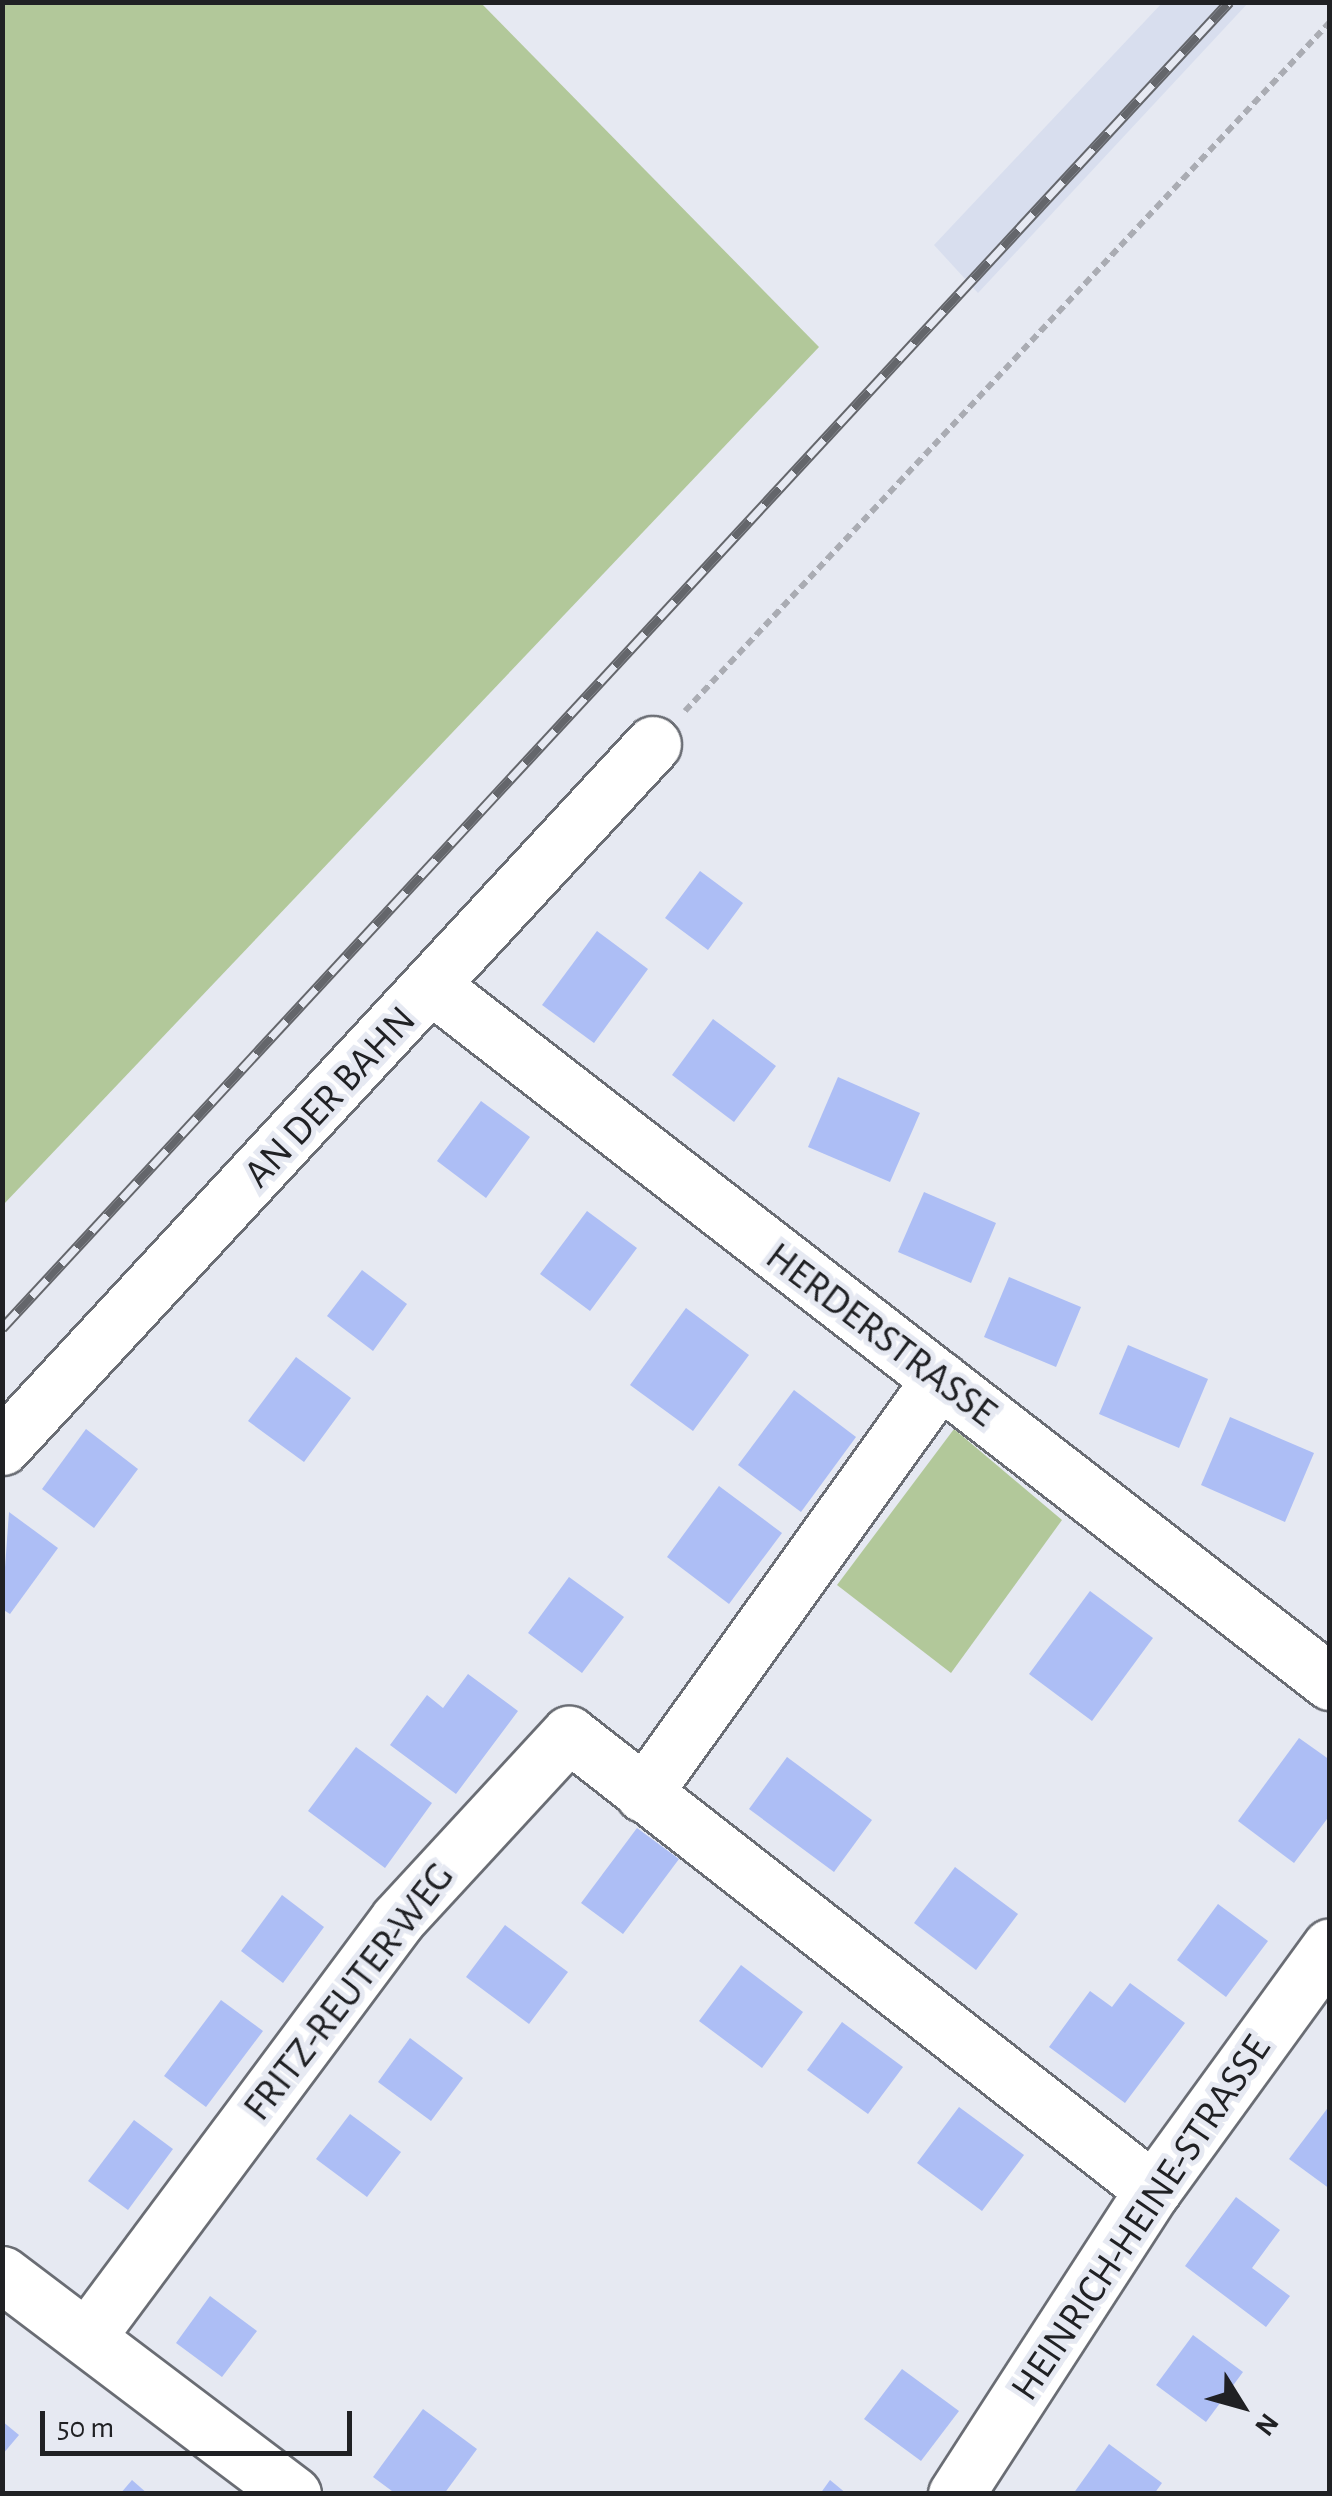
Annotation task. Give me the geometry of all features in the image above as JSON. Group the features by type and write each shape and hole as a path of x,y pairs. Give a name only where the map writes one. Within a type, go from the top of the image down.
{"street":[{"name":"AN DER BAHN","path":"2,1446 654,744"},
{"name":"HERDERSTRASSE","path":"433,986 1330,1682"},
{"path":"643,1794 940,1380"},
{"name":"FRITZ-REUTER-WEG","path":"87,2338 398,1919 569,1734 1152,2190"},
{"name":"HEINRICH-HEINE-STRASSE","path":"956,2494 1152,2190 1330,1946"},
{"path":"2,2274 292,2494"}],"path":[{"path":"654,744 1330,22"}],"shaded area":[{"path":"1162,3 1248,3 978,293 934,245"}],"green space":[{"path":"3,2 481,3 819,347 3,1205"},
{"path":"954,1429 1062,1520 951,1673 837,1585"}],"building":[{"path":"700,871 743,903 708,950 665,918"},
{"path":"597,931 648,969 594,1043 542,1005"},
{"path":"713,1019 776,1066 734,1122 672,1075"},
{"path":"838,1077 920,1113 890,1182 808,1147"},
{"path":"481,1101 530,1137 486,1198 437,1161"},
{"path":"924,1192 996,1223 971,1283 898,1252"},
{"path":"587,1211 637,1248 590,1311 540,1274"},
{"path":"362,1270 407,1304 373,1351 327,1316"},
{"path":"1009,1277 1081,1307 1056,1367 984,1337"},
{"path":"686,1308 749,1355 693,1431 630,1385"},
{"path":"1128,1345 1208,1379 1179,1448 1099,1414"},
{"path":"296,1357 351,1398 304,1462 248,1421"},
{"path":"794,1390 856,1437 801,1512 738,1465"},
{"path":"1230,1417 1314,1453 1285,1522 1201,1485"},
{"path":"86,1429 138,1469 94,1528 42,1489"},
{"path":"719,1486 782,1533 729,1604 667,1557"},
{"path":"9,1512 58,1548 10,1614 2,1609"},
{"path":"569,1577 624,1617 582,1673 528,1633"},
{"path":"1090,1591 1153,1638 1092,1721 1029,1674"},
{"path":"468,1674 518,1711 456,1794 390,1745 427,1695 443,1708"},
{"path":"1299,1738 1330,1760 1330,1815 1294,1863 1238,1821"},
{"path":"356,1747 432,1803 385,1868 308,1811"},
{"path":"787,1757 872,1820 834,1872 749,1809"},
{"path":"637,1828 679,1859 623,1934 581,1903"},
{"path":"955,1867 1018,1914 976,1970 914,1923"},
{"path":"282,1895 324,1927 283,1983 241,1951"},
{"path":"1218,1904 1268,1941 1226,1997 1177,1960"},
{"path":"505,1925 568,1972 529,2024 466,1977"},
{"path":"741,1965 803,2012 762,2068 699,2021"},
{"path":"1130,1983 1185,2023 1125,2103 1049,2047 1090,1991 1112,2007"},
{"path":"221,2000 263,2031 206,2107 164,2076"},
{"path":"842,2022 903,2067 868,2114 807,2070"},
{"path":"410,2038 463,2078 431,2121 378,2082"},
{"path":"1330,2105 1330,2189 1289,2159"},
{"path":"959,2107 1024,2155 982,2211 917,2163"},
{"path":"350,2114 401,2152 367,2197 316,2159"},
{"path":"134,2120 173,2149 128,2210 88,2181"},
{"path":"1236,2197 1280,2230 1252,2268 1290,2296 1266,2327 1185,2266"},
{"path":"210,2296 257,2331 222,2377 176,2343"},
{"path":"1193,2335 1243,2372 1206,2422 1156,2385"},
{"path":"902,2369 959,2411 921,2461 864,2419"},
{"path":"423,2409 477,2449 444,2494 396,2494 373,2477"},
{"path":"2,2421 19,2435 2,2455"},
{"path":"1109,2444 1162,2483 1154,2494 1073,2494"},
{"path":"132,2480 148,2494 120,2494"},
{"path":"830,2480 847,2494 820,2494"}],"railway":[{"path":"2,1328 1229,2"}]}
